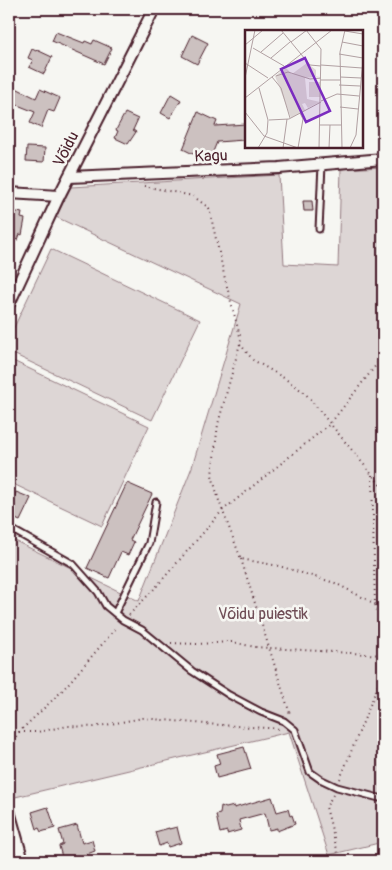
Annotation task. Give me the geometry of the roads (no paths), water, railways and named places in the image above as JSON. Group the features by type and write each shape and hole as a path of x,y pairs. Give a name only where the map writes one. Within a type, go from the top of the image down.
{"street":[{"name":"Võidu","path":"9,304 59,196 154,9"},
{"name":"Kagu","path":"69,177 322,165 383,159"},
{"path":"9,193 59,196"},
{"path":"9,811 23,861"}],"lane":[{"path":"319,229 322,165"},
{"path":"115,614 149,543 156,502"},
{"path":"9,528 73,564 98,592 106,606 123,620 142,630 192,671 229,695 261,712 284,721 295,730 310,772 337,787 383,799"}],"park label":[{"name":"Võidu puiestik","path":"263,614"}]}
